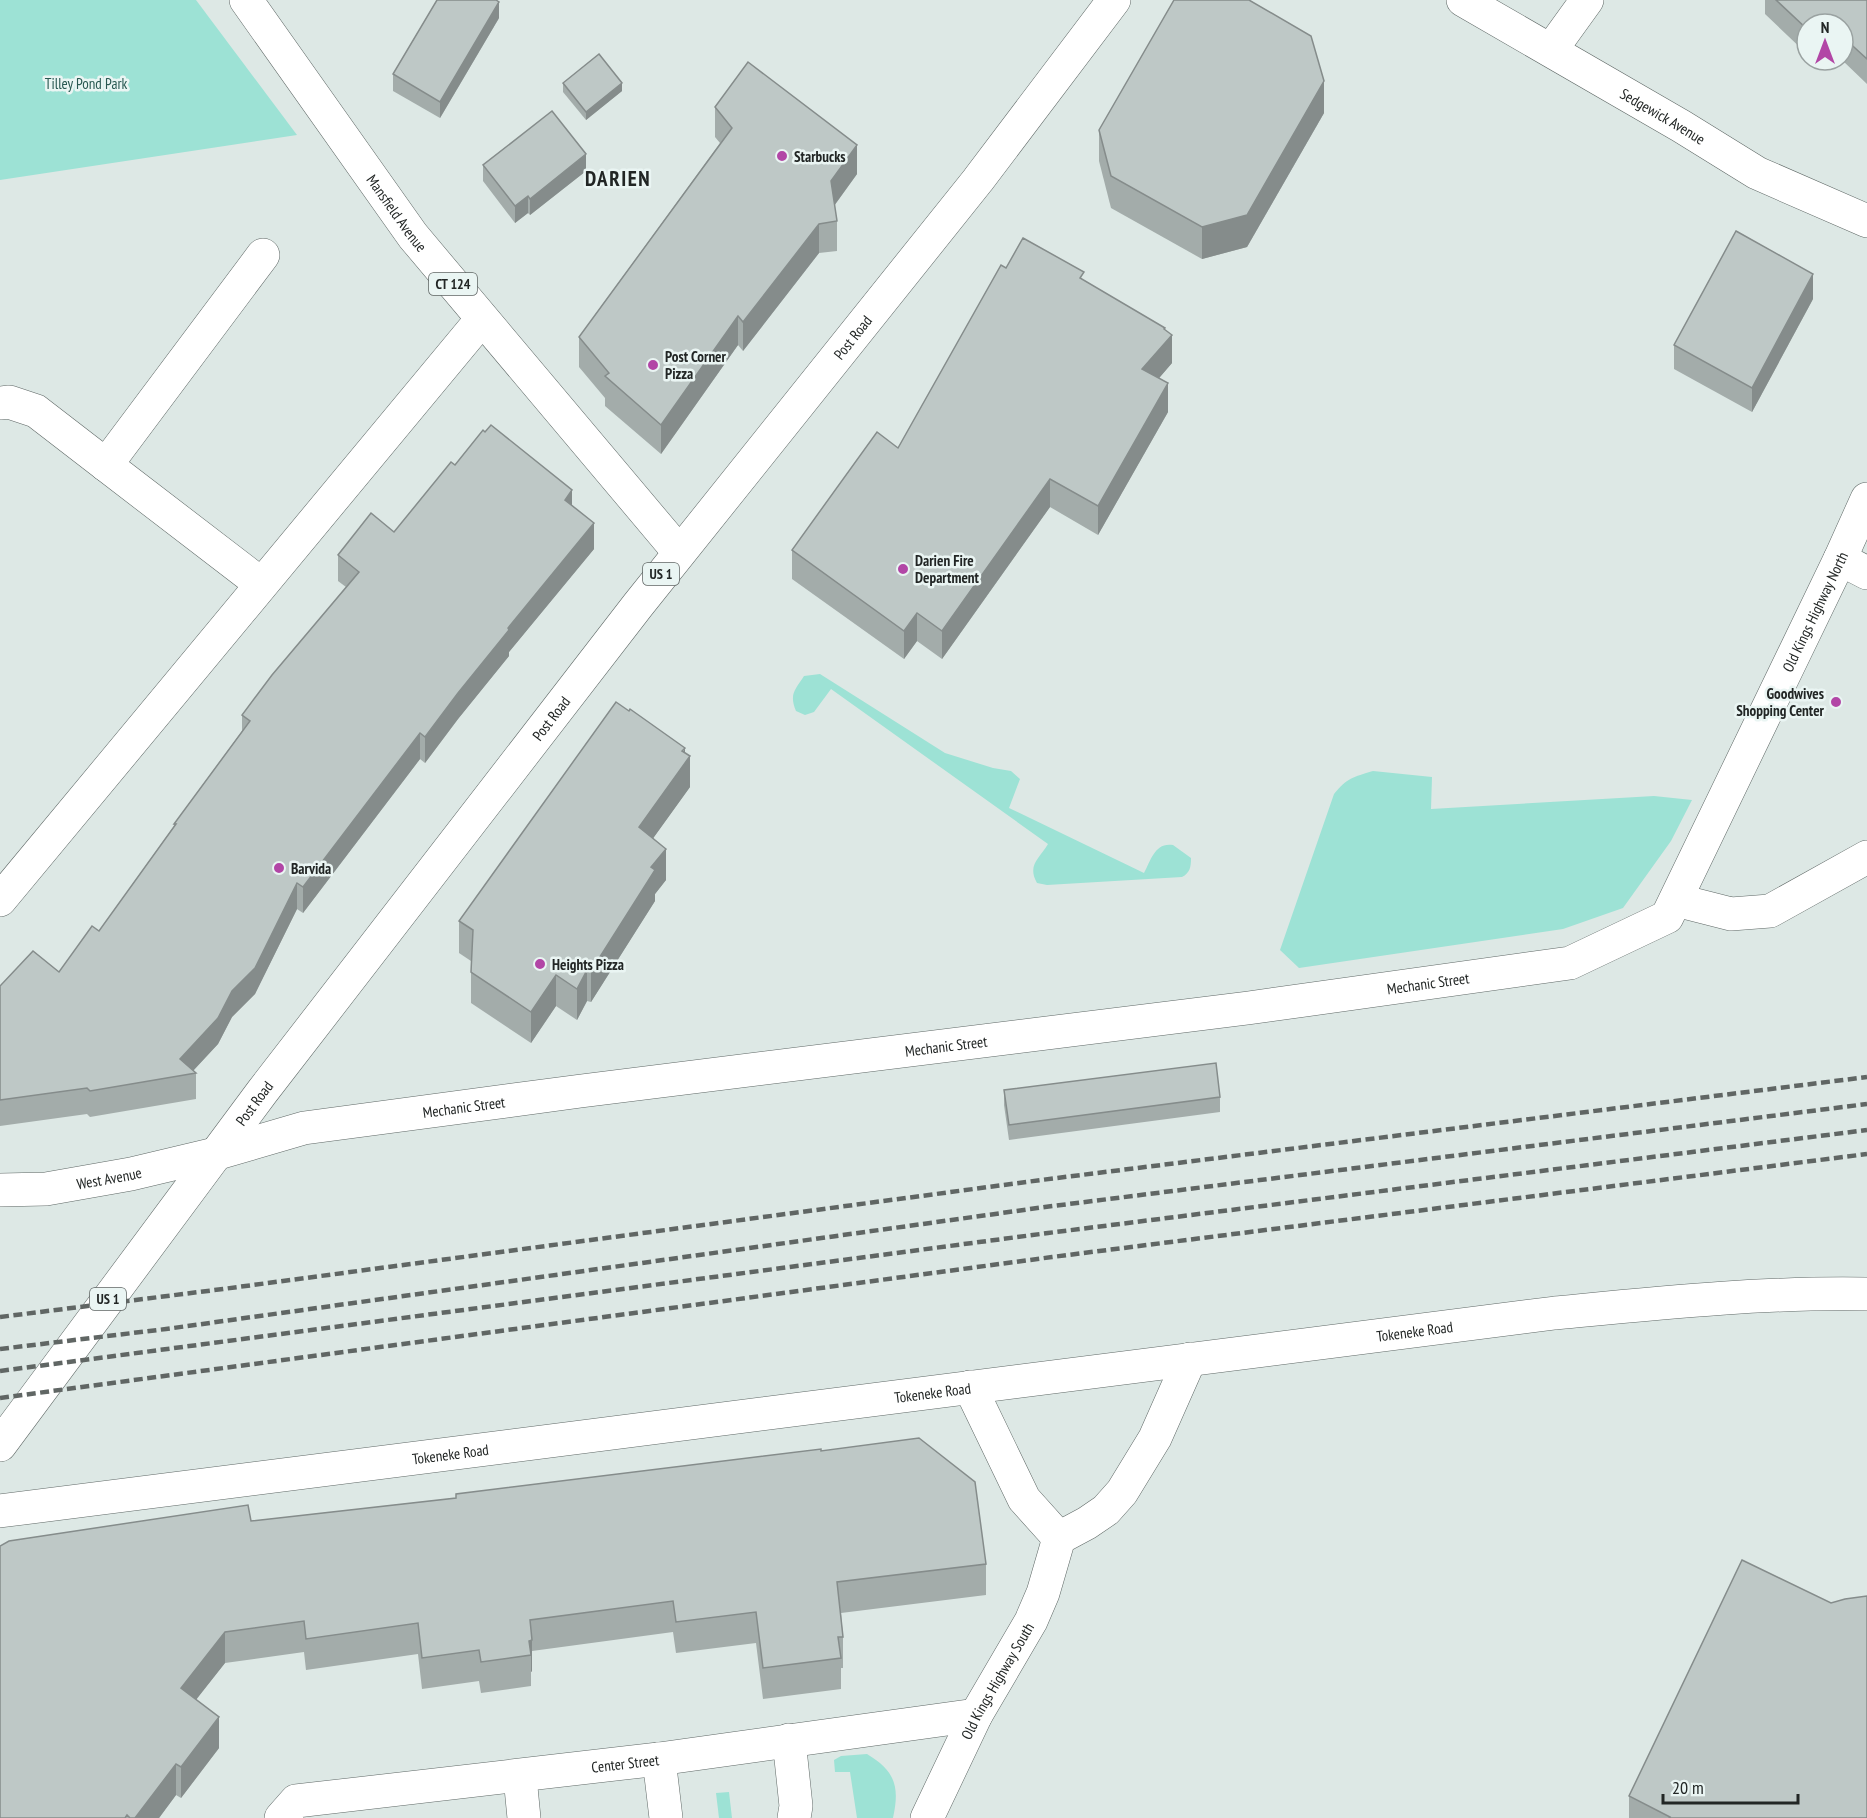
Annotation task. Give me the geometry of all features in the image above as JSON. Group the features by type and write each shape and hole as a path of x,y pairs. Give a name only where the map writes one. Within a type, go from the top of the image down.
{"main road":[{"name":"Mansfield Avenue","path":"246,0 413,236 679,552"},
{"name":"Post Road","path":"0,1445 215,1154 679,552 978,180 1114,0"},
{"name":"Sedgewick Avenue","path":"1463,0 1682,126 1757,173 1867,221"},
{"path":"1551,50 1587,0"},
{"path":"106,465 263,255"},
{"path":"0,900 482,319"},
{"path":"0,404 9,402 36,411 261,584"},
{"name":"Old Kings Highway North","path":"1672,908 1853,566 1850,532 1867,499"},
{"path":"1672,908 1731,914 1770,910 1867,857"},
{"name":"Mechanic Street","path":"215,1154 315,1126 592,1089 1248,1008 1570,963 1672,908"},
{"name":"West Avenue","path":"0,1190 46,1189 131,1174 215,1154"},
{"name":"Tokeneke Road","path":"0,1511 1567,1312 1694,1300 1824,1293 1867,1294"},
{"path":"970,1387 1024,1499 1059,1538 1106,1510 1122,1492 1155,1438 1190,1359"},
{"name":"Old Kings Highway South","path":"927,1818 976,1715 1031,1621 1043,1593 1059,1538"},
{"name":"Center Street","path":"281,1818 296,1802 520,1777 976,1715"},
{"path":"789,1740 796,1806 794,1818"},
{"path":"659,1759 666,1818"},
{"path":"520,1777 524,1818"}],"green space":[{"name":"Tilley Pond Park","path":"0,0 196,0 297,135 0,180"},
{"path":"820,674 945,753 993,768 1011,771 1020,779 1009,808 1144,873 1158,849 1162,846 1173,845 1191,858 1188,872 1182,877 1047,885 1037,883 1034,877 1034,867 1048,844 831,689 814,712 805,715 796,711 793,696 798,685 804,676"},
{"path":"1373,771 1432,777 1431,809 1654,796 1692,800 1671,841 1623,908 1563,929 1299,968 1280,950 1334,794 1351,779"},
{"path":"867,1754 884,1767 893,1780 896,1797 893,1818 857,1818 850,1772 835,1772 834,1760 841,1756"},
{"path":"729,1792 732,1818 719,1818 716,1793"}],"building":[{"path":"437,0 496,0 499,2 440,102 393,74"},
{"path":"1174,0 1249,0 1311,36 1324,81 1247,215 1202,227 1111,176 1099,130"},
{"path":"1776,0 1867,0 1867,59 1855,48 1855,12 1795,12 1795,18"},
{"path":"599,54 622,83 586,112 563,83"},
{"path":"748,62 857,145 831,181 837,221 819,224 743,322 738,316 661,425 605,376 609,373 579,337 732,128 715,107"},
{"path":"552,111 586,154 530,199 528,196 515,206 483,165"},
{"path":"1736,231 1813,274 1752,388 1674,345"},
{"path":"1023,238 1084,272 1080,278 1165,328 1172,335 1142,369 1168,383 1098,506 1050,479 942,631 917,613 904,631 792,550 877,432 898,448 1001,265 1006,268"},
{"path":"491,425 572,490 565,500 594,523 508,628 509,630 425,737 420,733 303,887 297,883 255,968 232,991 218,1018 180,1059 196,1073 90,1091 87,1088 0,1100 0,986 33,951 59,972 92,926 99,931 250,721 242,715 272,675 359,572 338,555 371,513 394,532 451,462 455,465 483,430 485,432"},
{"path":"616,702 629,711 630,709 685,748 682,751 690,756 639,827 666,849 651,867 655,870 591,971 587,970 577,989 556,975 531,1012 471,972 473,930 459,921"},
{"path":"1216,1063 1220,1097 1009,1125 1004,1090"},
{"path":"919,1438 975,1482 986,1564 837,1582 843,1637 838,1637 841,1658 763,1668 756,1612 676,1622 673,1601 530,1620 531,1655 481,1662 479,1650 422,1658 418,1623 306,1639 304,1621 225,1632 181,1688 219,1717 181,1767 176,1764 135,1818 127,1815 125,1818 0,1818 0,1546 9,1541 248,1505 251,1521 456,1498 456,1494"},
{"path":"1742,1560 1831,1603 1867,1596 1867,1818 1669,1818 1629,1796"}],"railway":[{"path":"0,1317 1041,1180 1867,1077"},
{"path":"0,1349 166,1329 1045,1207 1867,1104"},
{"path":"0,1371 1048,1233 1867,1130"},
{"path":"0,1398 1052,1257 1867,1154"}],"place":[{"name":"Starbucks","path":"782,156"},
{"name":"Post Corner Pizza","path":"653,365"},
{"name":"Darien Fire Department","path":"903,569"},
{"name":"Goodwives Shopping Center","path":"1836,702"},
{"name":"Barvida","path":"279,868"},
{"name":"Heights Pizza","path":"540,964"}],"district":[{"name":"DARIEN","path":"618,178"}]}
